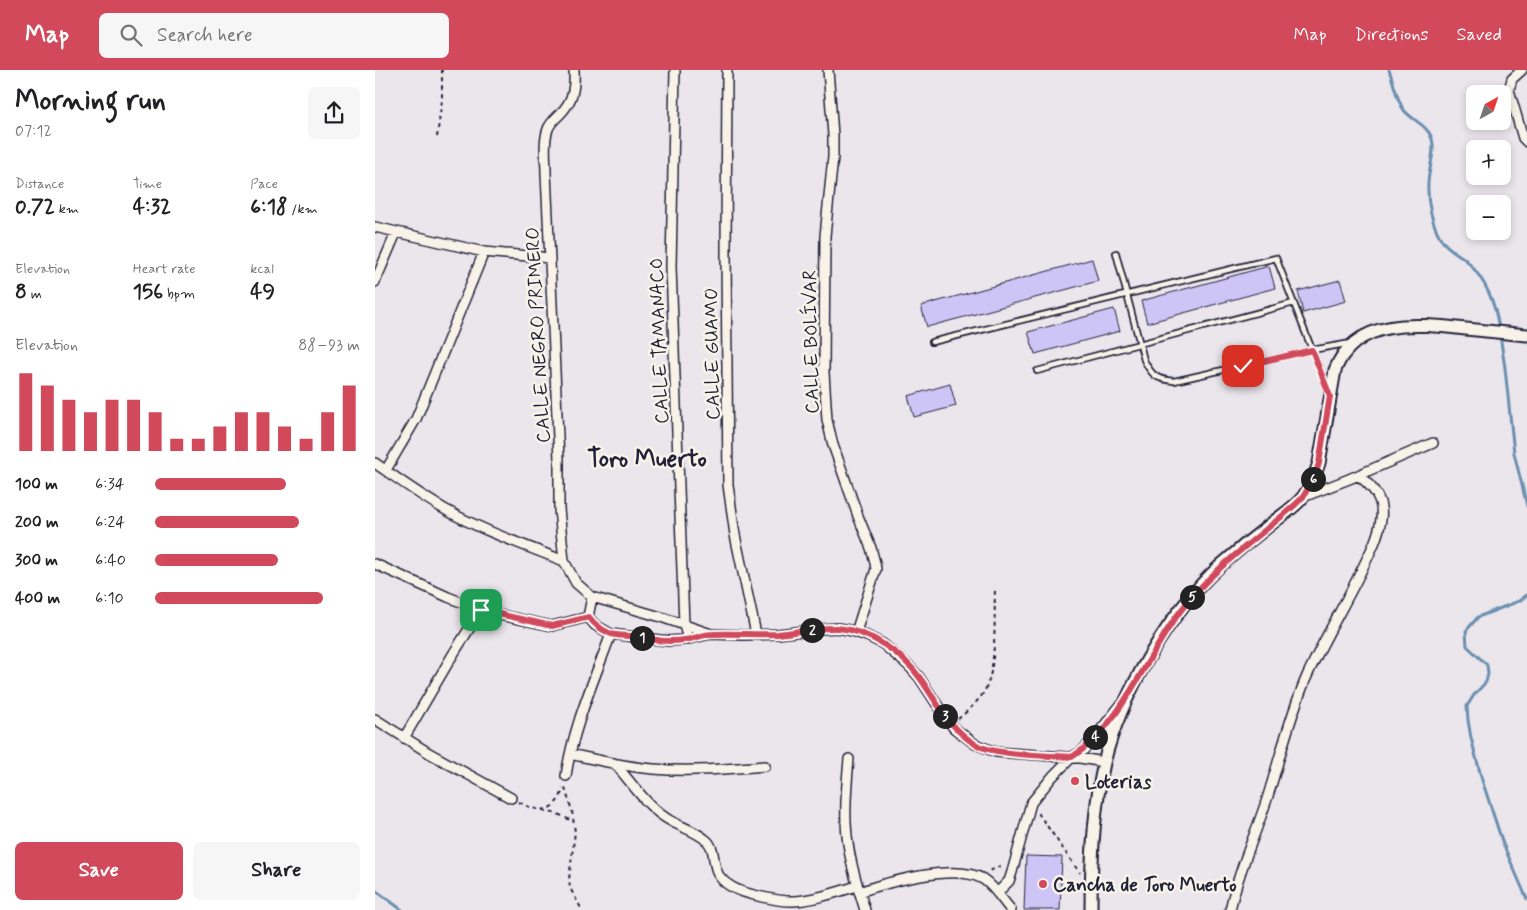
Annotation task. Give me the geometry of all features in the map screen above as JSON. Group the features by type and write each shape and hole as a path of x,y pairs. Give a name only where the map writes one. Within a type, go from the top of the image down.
{"street":[{"name":"CALLE NEGRO PRIMERO","path":"574,70 572,98 566,108 551,123 546,137 546,173 559,459 559,508 564,561 576,583 592,597"},
{"name":"CALLE TAMANACO","path":"675,70 671,267 684,625 688,640"},
{"name":"CALLE GUAMO","path":"727,70 728,485 735,535 756,634"},
{"name":"CALLE BOLÍVAR","path":"828,70 833,157 825,236 824,373 827,420 833,445 857,516 871,548 876,569 856,632"},
{"path":"1521,70 1512,79 1509,90 1523,138 1527,142"},
{"path":"375,227 484,252 550,258"},
{"path":"375,282 396,233"},
{"path":"386,470 417,419 484,252"},
{"path":"1091,910 1092,848 1100,783 1104,762 1121,713 1149,658 1171,623 1208,578 1303,497 1315,476 1319,463 1335,370 1347,349 1375,331 1394,327 1431,326 1523,335"},
{"path":"1303,497 1433,443"},
{"path":"375,463 448,511 506,539 564,561"},
{"path":"1230,910 1237,879 1266,801 1307,676 1356,581 1378,533 1382,508 1379,496 1357,476"},
{"path":"375,564 481,610 552,626 589,617"},
{"path":"711,634 592,597 589,617 595,625 611,634 668,641 688,640 711,634 756,634 829,628 856,632 883,644 909,666 919,677 951,724 975,744 996,752 1072,757 1104,762"},
{"path":"404,738 451,656 481,610"},
{"path":"566,776 570,754 587,700 611,634"},
{"path":"997,893 1009,881 1031,803 1044,786 1072,757 1081,752 1103,728 1137,680"},
{"path":"375,719 404,738 511,798"},
{"path":"570,754 651,769 696,771 765,766"},
{"path":"849,759 846,799 848,846 865,910"},
{"path":"614,763 663,817 708,841 711,845 717,872 731,887 751,894 793,902 914,876 969,875 989,883 1011,910"}],"lane":[{"path":"1115,253 1144,360 1150,372 1160,379 1173,381 1312,350 1354,343"},
{"path":"932,342 1276,258 1330,396"},
{"path":"1037,371 1294,303"}],"path":[{"path":"437,137 443,100 442,70"},
{"path":"951,724 981,696 990,680 995,588"},
{"path":"566,776 565,788 575,832 569,879 570,888 582,910"},
{"path":"541,810 553,807 558,802 565,788"},
{"path":"511,798 525,805 574,822"},
{"path":"1031,803 1082,876"},
{"path":"969,875 990,870 1004,864 1017,853"}],"building":[{"path":"1092,259 1098,281 927,327 921,306"},
{"path":"1269,266 1275,288 1147,323 1141,301"},
{"path":"1340,280 1346,301 1303,313 1298,291"},
{"path":"1114,309 1120,331 1035,354 1028,332"},
{"path":"950,384 956,406 914,417 908,396"},
{"name":"Cancha de Toro Muerto","path":"1026,856 1062,857 1060,910 1024,910"}],"waterway":[{"path":"1389,70 1403,109 1427,130 1432,139 1433,149 1428,179 1428,198 1435,227 1443,242 1467,261 1479,276 1489,292 1499,329"},
{"path":"1500,335 1514,453 1527,506"},
{"path":"1527,595 1519,601 1478,617 1466,631 1467,646 1487,665 1488,674 1486,682 1467,706 1471,738 1482,780 1503,844 1527,899"},
{"path":"375,890 402,910"}],"place":[{"name":"Loterias","path":"1075,781"},
{"name":"Cancha de Toro Muerto","path":"1043,884"}],"district":[{"name":"Toro Muerto","path":"647,458"}],"route":[{"path":"481,610 552,626 589,617 595,625 611,634 668,641 684,640 711,634 778,634 838,628 853,631 883,644 909,666 919,677 954,728 975,744 996,752 1072,757 1081,752 1091,742 1116,712 1161,638 1182,608 1220,566 1296,504 1303,497 1315,476 1319,463 1330,396 1312,350 1243,366"}]}
